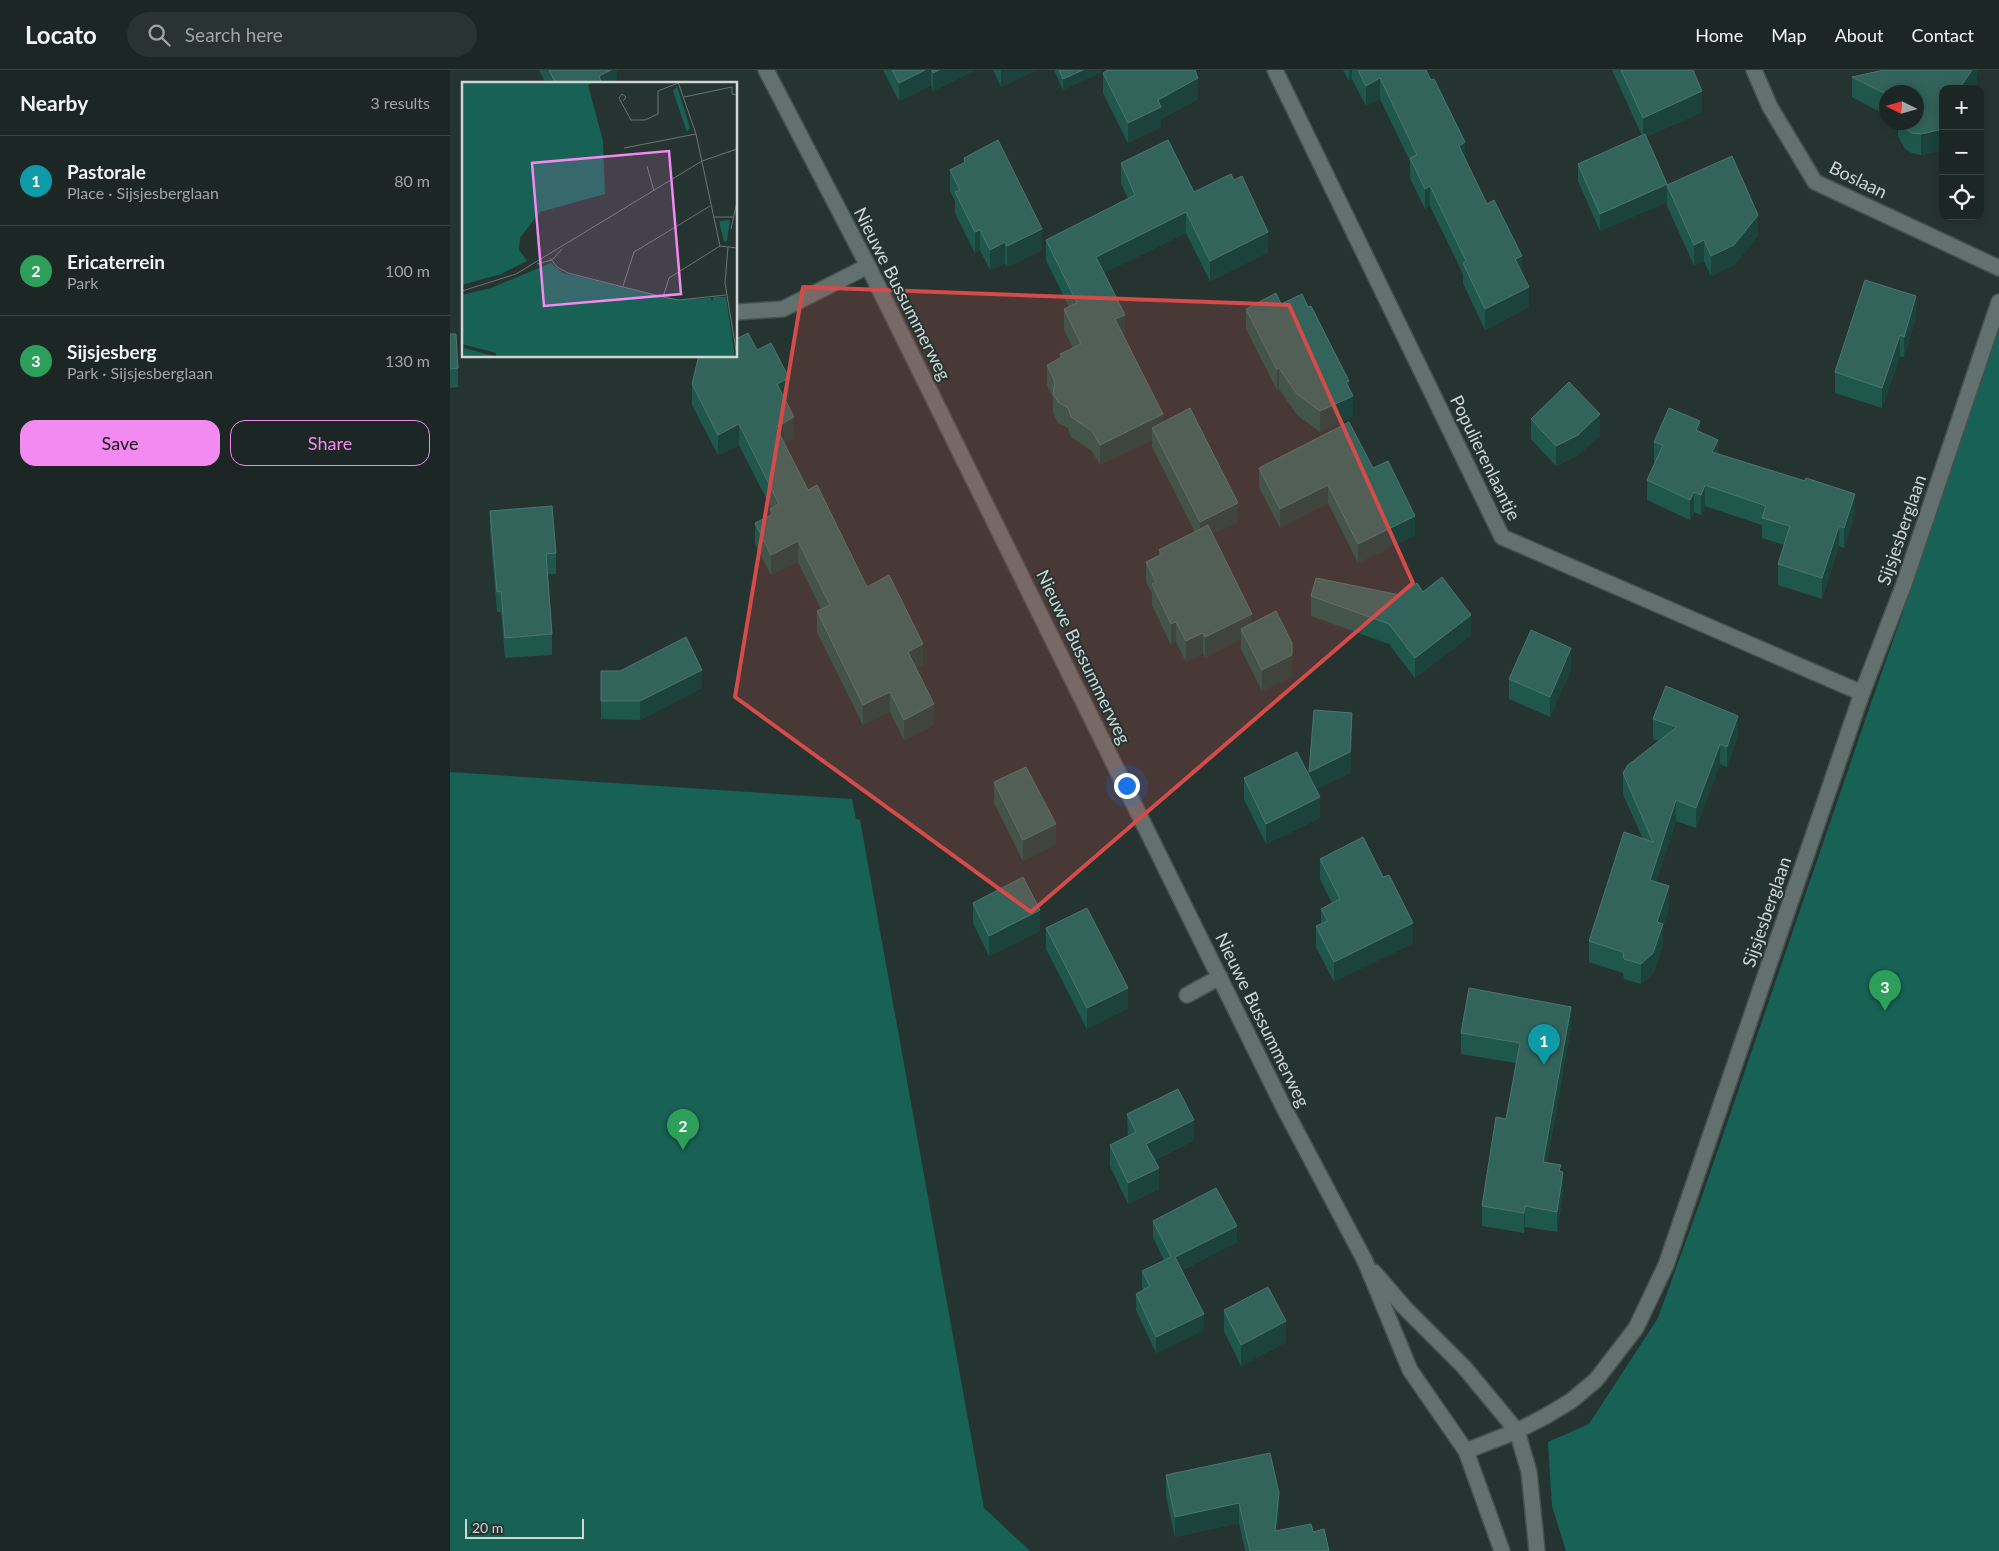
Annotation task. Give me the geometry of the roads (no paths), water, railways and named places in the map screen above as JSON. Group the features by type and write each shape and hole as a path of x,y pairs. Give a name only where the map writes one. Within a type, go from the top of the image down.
{"street":[{"name":"Nieuwe Bussummerweg","path":"766,70 868,266 1289,1116 1364,1261 1410,1370 1466,1450 1502,1551"},
{"name":"Populierenlaantje","path":"1275,70 1502,537 1862,693"},
{"name":"Boslaan","path":"1754,70 1770,107 1816,182 1999,268"},
{"path":"738,312 783,310 868,266"},
{"name":"Sijsjesberglaan","path":"1466,1450 1517,1431 1571,1401 1596,1380 1636,1328 1666,1265 1862,693 1904,584 1999,302"},
{"path":"1187,995 1220,977"},
{"name":"Nieuwe Bussummerweg","path":"1364,1261 1404,1307 1464,1367 1517,1431 1529,1472 1537,1551"}],"place":[{"name":"Sijsjesberg","path":"1885,1011"},
{"name":"Pastorale","path":"1544,1065"},
{"name":"Ericaterrein","path":"683,1150"}]}
